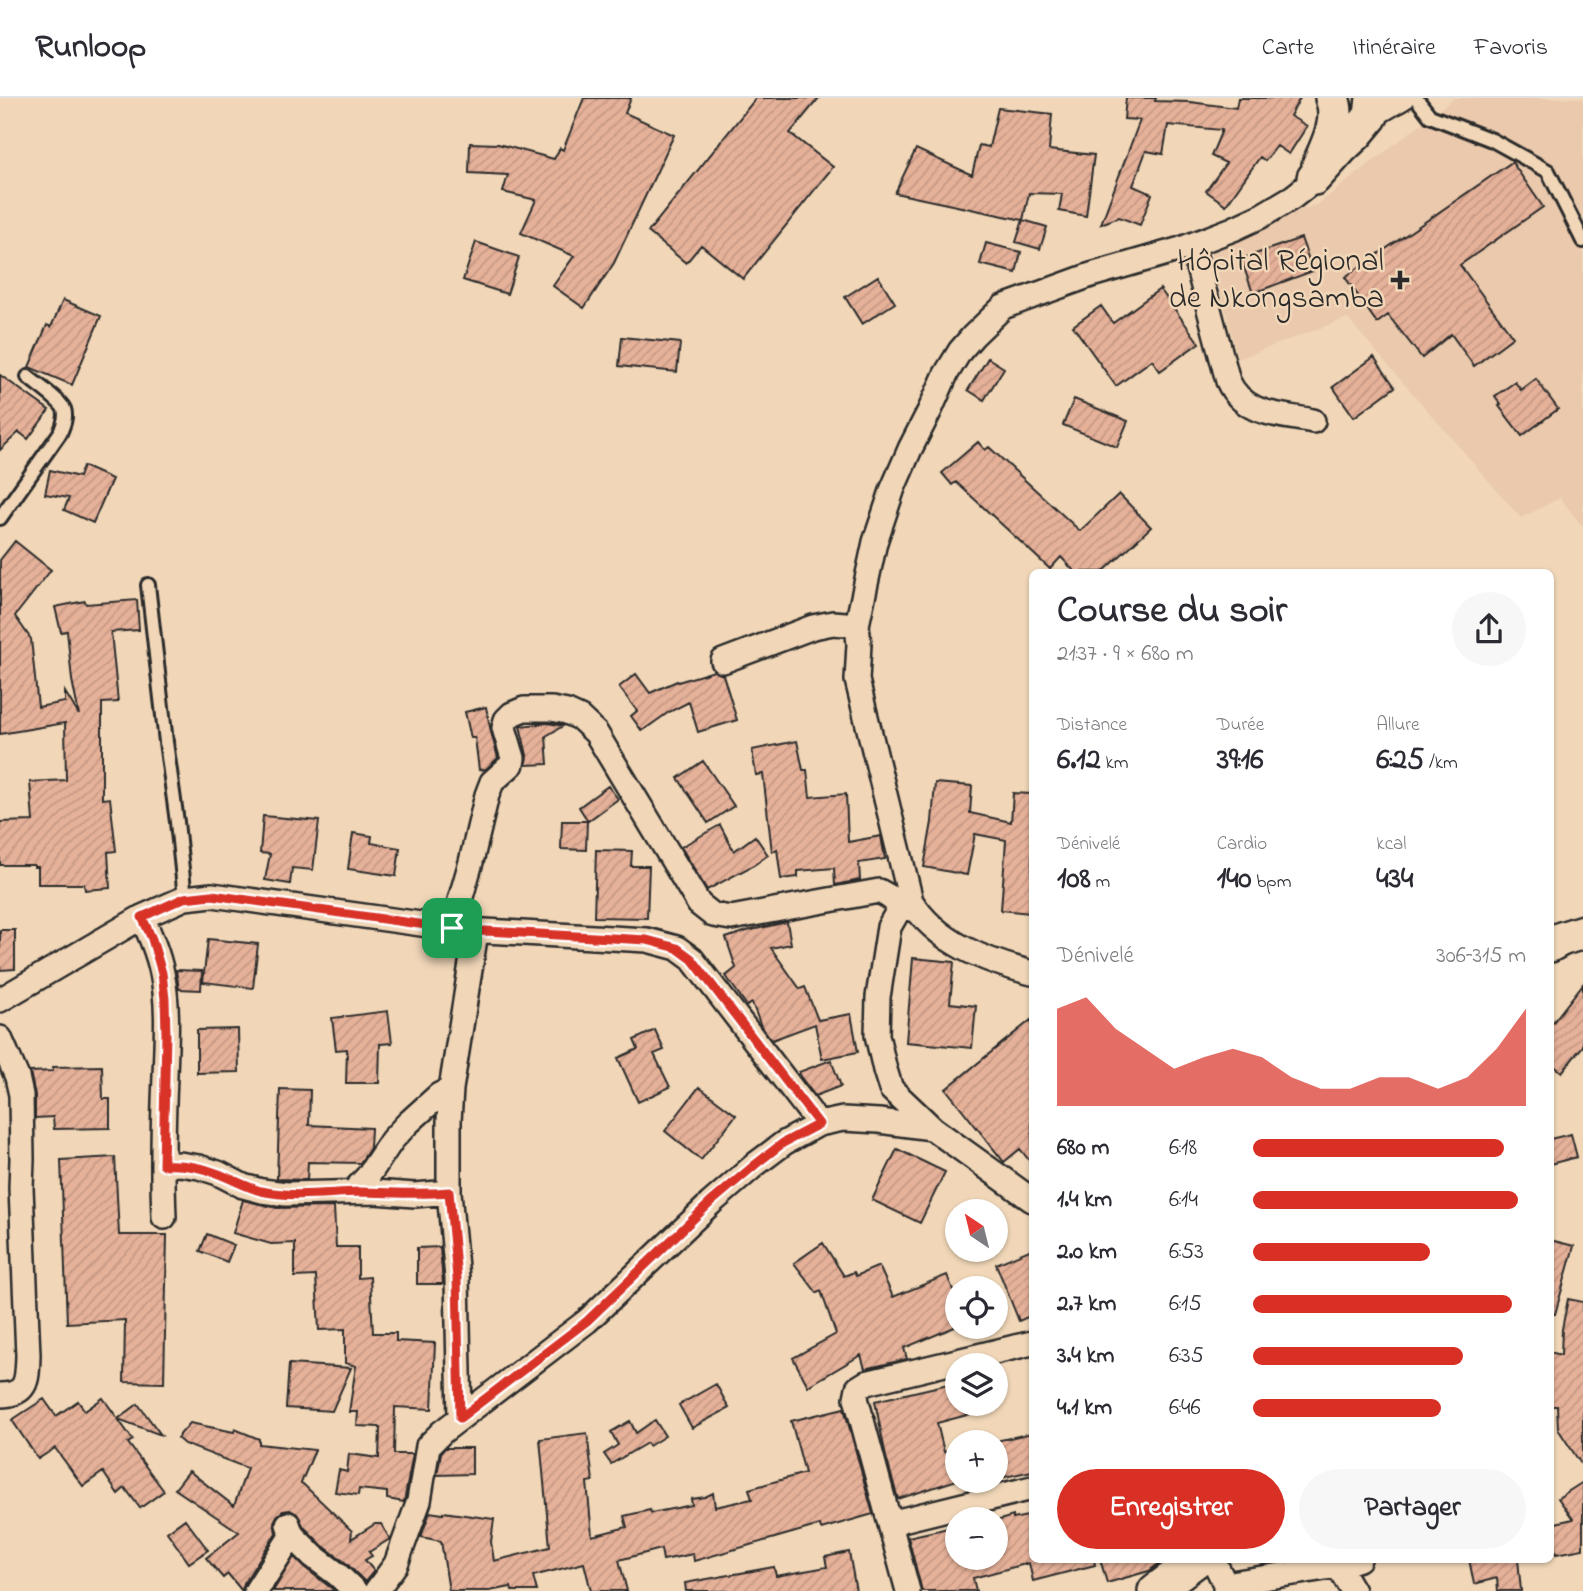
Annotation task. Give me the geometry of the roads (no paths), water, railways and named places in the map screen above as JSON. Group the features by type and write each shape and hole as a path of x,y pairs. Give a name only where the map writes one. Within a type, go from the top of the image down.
{"street":[{"path":"1181,249 1261,216 1293,197 1307,186 1356,134 1372,107 1402,98"},
{"path":"1314,178 1331,136 1336,114 1334,99"},
{"path":"1029,1198 932,1128 891,1089 877,1035 878,997 889,926 909,908 911,901 858,680 857,625 875,542 893,488 946,374 960,351 1003,307 1091,275 1192,246 1233,392 1255,409 1313,421"},
{"path":"723,661 813,627 833,623 857,625"},
{"path":"452,928 487,795 492,782 512,764 513,758 504,727 506,720 524,709 552,709 580,718 596,733 699,904 713,915 731,918 879,891 909,908 975,954 1029,972"},
{"path":"0,1000 142,917 184,898 212,895 476,932 647,940 677,948 692,959 819,1124"},
{"path":"142,917 162,973 165,999 164,1217"},
{"path":"460,1418 457,1278 449,1192 451,1089 476,932"},
{"path":"1554,943 1583,932"},
{"path":"0,1038 17,1077 21,1095 21,1188 28,1355 27,1382 18,1392 0,1395"},
{"path":"353,1192 408,1122 439,1095 451,1089"},
{"path":"376,1591 396,1564 408,1533 419,1501 428,1446 442,1432 587,1321 711,1202 756,1164 783,1143 819,1124 843,1119 932,1128"},
{"path":"163,1165 199,1167 243,1186 286,1194 353,1192 415,1195 449,1192"},
{"path":"908,1591 856,1398 858,1388 866,1383 1029,1344"},
{"path":"890,1523 1029,1489"},
{"path":"256,1591 290,1530 313,1556 355,1591"},
{"path":"1155,1591 1193,1563"},
{"path":"1215,1563 1225,1588 1349,1563 1353,1591"}],"lane":[{"path":"1416,98 1430,116 1492,140 1548,171 1583,241"},
{"path":"0,518 60,433 65,421 64,409 28,377"},
{"path":"148,585 184,898"}],"place":[{"name":"Hôpital Régional de Nkongsamba","path":"1400,280"}]}
